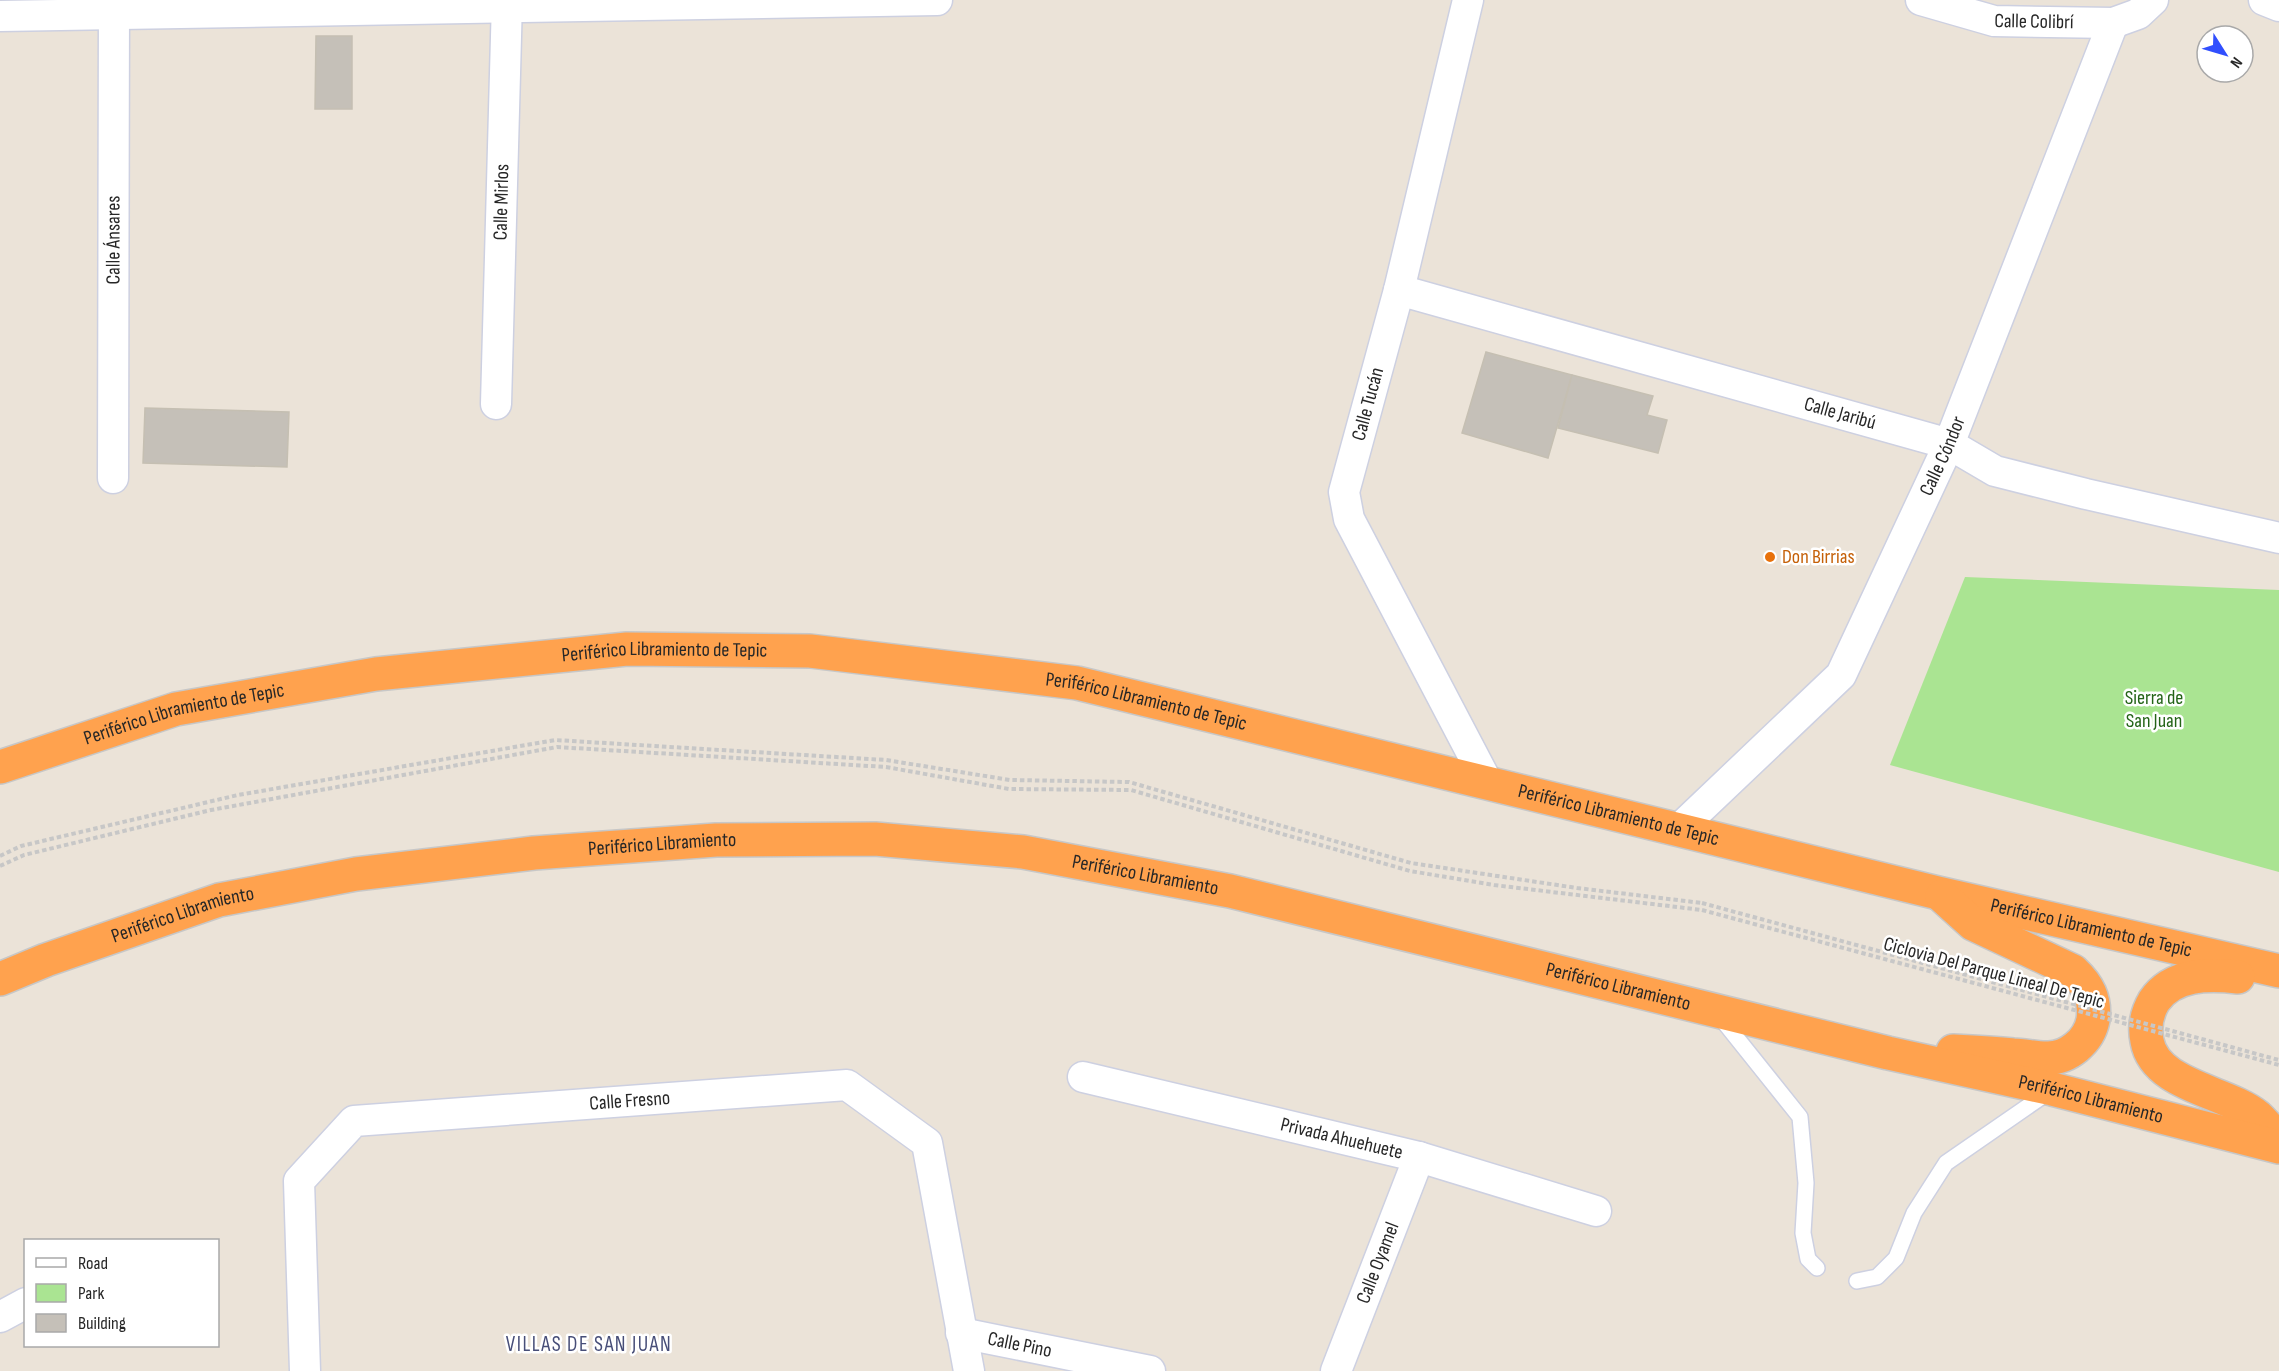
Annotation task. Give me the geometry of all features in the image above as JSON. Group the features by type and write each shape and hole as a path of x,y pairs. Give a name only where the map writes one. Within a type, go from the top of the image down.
{"highway":[{"name":"Periférico Libramiento de Tepic","path":"0,767 176,709 376,674 627,649 810,651 1077,683 1938,893 2279,972"},
{"name":"Periférico Libramiento","path":"0,979 46,960 219,900 356,874 534,853 693,841 875,838 1023,852 1230,891 1888,1053 2052,1089 2279,1148"},
{"path":"1888,1053 1928,1050 2032,1056 2047,1059 2062,1056 2075,1049 2086,1038 2092,1024 2094,1009 2091,994 2084,981 2073,971 1973,924 1938,893"},
{"path":"2279,977 2195,975 2167,987 2155,1000 2147,1015 2145,1032 2148,1050 2157,1064 2171,1075 2256,1116 2279,1140"}],"street":[{"path":"0,16 114,8 937,0"},
{"name":"Calle Tucán","path":"1468,0 1399,290 1344,492 1349,519 1487,782"},
{"name":"Calle Colibrí","path":"1922,0 1994,21 2113,23"},
{"path":"2113,23 2138,14 2153,0"},
{"path":"2264,0 2279,6"},
{"name":"Calle Mirlos","path":"496,404 507,4"},
{"name":"Calle Ánsares","path":"113,478 114,8"},
{"name":"Calle Cóndor","path":"1679,829 1841,675 1949,444 2113,23"},
{"name":"Calle Jaribú","path":"1399,290 1949,444 1995,471 2279,538"},
{"name":"Privada Ahuehuete","path":"1083,1077 1419,1156 1596,1211"},
{"name":"Calle Fresno","path":"305,1371 299,1180 354,1120 847,1085 927,1143 969,1371"},
{"name":"Calle Oyamel","path":"1336,1371 1419,1156"},
{"path":"0,1317 24,1304"},
{"name":"Calle Pino","path":"961,1333 1150,1371"}],"lane":[{"path":"1715,1010 1800,1117 1806,1182 1803,1233 1808,1259 1817,1268"},
{"path":"1857,1281 1877,1277 1896,1258 1914,1214 1946,1163 2052,1089"}],"path":[{"path":"1702,903 2279,1060"},
{"name":"Ciclovia Del Parque Lineal De Tepic","path":"1702,910 2279,1065"}],"green space":[{"name":"Sierra de San Juan","path":"1965,577 2279,590 2279,872 1890,765"}],"building":[{"path":"316,36 352,36 352,109 315,109"},
{"path":"1486,352 1572,375 1548,458 1462,433"},
{"path":"1572,375 1653,396 1647,415 1667,420 1658,453 1558,428"},
{"path":"145,408 289,412 287,467 143,463"}],"place":[{"name":"Don Birrias","path":"1770,557"}],"district":[{"name":"VILLAS DE SAN JUAN","path":"589,1344"}]}
